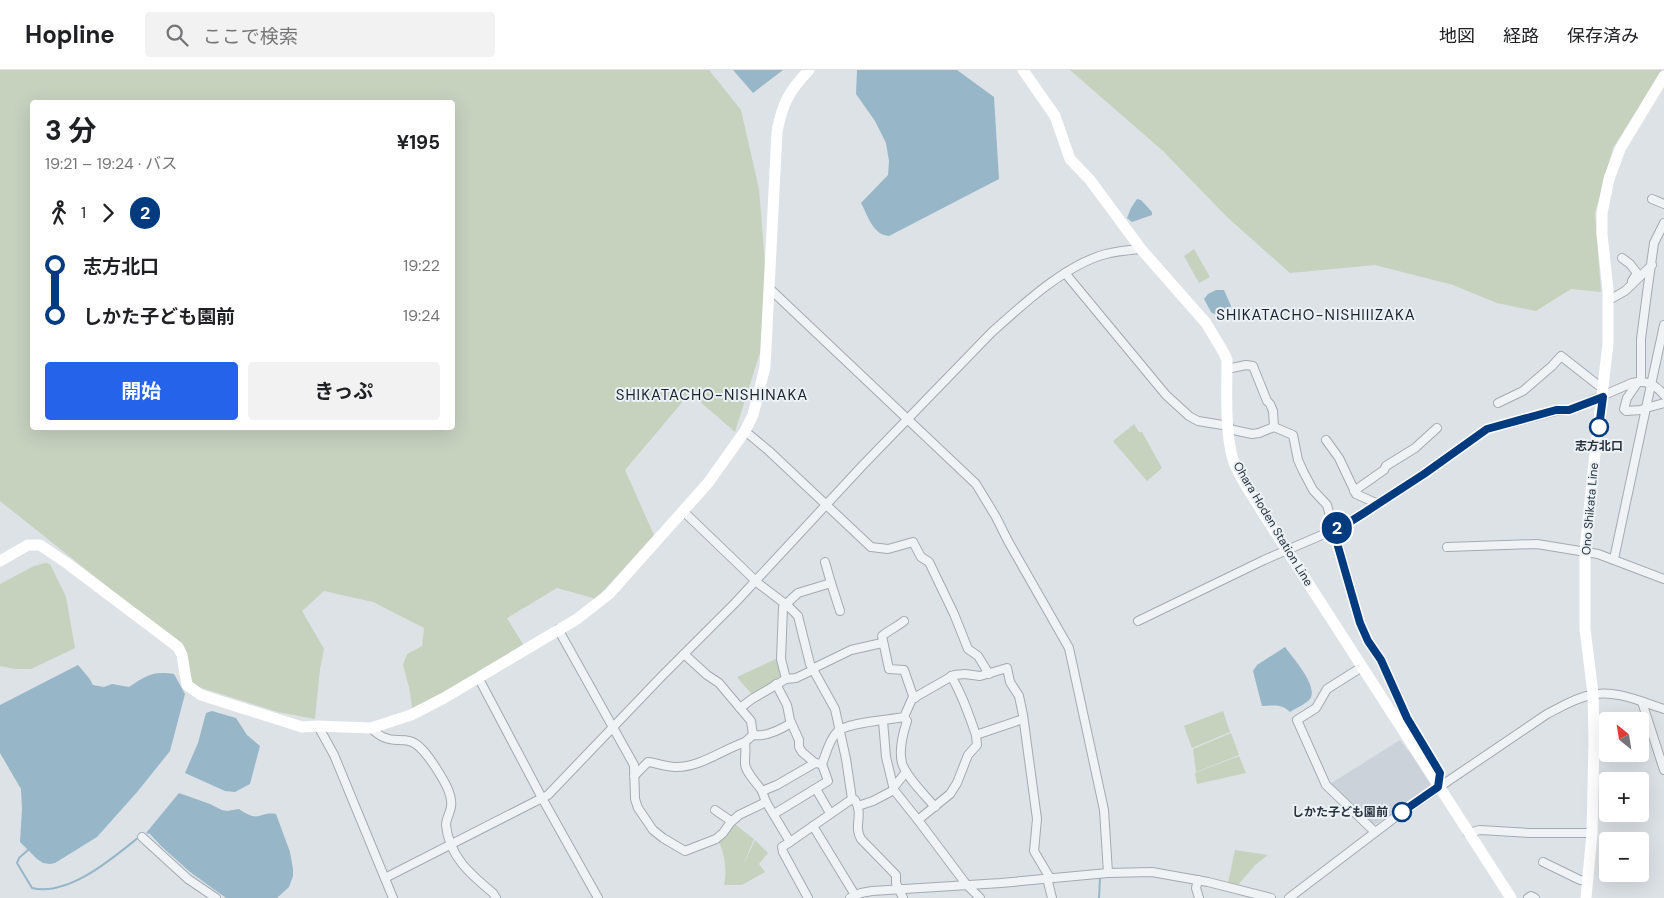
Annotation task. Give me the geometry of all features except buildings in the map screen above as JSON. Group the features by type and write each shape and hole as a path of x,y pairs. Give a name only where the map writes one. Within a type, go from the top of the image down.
{"main road":[{"path":"0,561 28,544 40,545 178,647 182,655 187,685 201,695 252,713 302,727 371,728 411,715 444,698 577,619 610,594 683,511 708,482 745,431 753,415 765,366 777,132 780,114 786,99 798,81 809,70"},
{"name":"Ohara Hoden Station Line","path":"1023,70 1055,116 1070,159 1090,180 1141,249 1206,323 1224,353 1227,369 1231,453 1235,466 1438,787 1511,898"},
{"name":"Ono Shikata Line","path":"1586,898 1594,788 1593,694 1586,629 1585,551 1608,344 1609,300 1602,234 1602,213 1605,194 1620,149 1664,76"}],"street":[{"path":"1652,199 1664,204"},
{"path":"1664,223 1654,243 1643,323 1640,381 1627,398 1624,409 1626,411 1642,410 1664,403"},
{"path":"385,878 548,795 735,603 908,419 992,333 1072,268 1106,254 1141,249"},
{"path":"1621,294 1637,273 1622,258"},
{"path":"1609,300 1621,294 1652,265"},
{"path":"1065,274 1171,400 1189,416 1198,421 1252,434 1274,426"},
{"path":"769,288 976,484 996,517 1069,648 1104,810 1108,874"},
{"path":"1614,559 1664,325"},
{"path":"1498,403 1523,391 1561,356 1598,385 1603,384"},
{"path":"1227,369 1246,365 1253,366 1267,401 1270,404 1274,426"},
{"path":"1138,621 1264,560 1345,525 1424,474 1487,429 1556,410 1569,410 1640,381 1656,386 1664,395"},
{"path":"1274,426 1293,435 1298,460 1313,490 1327,506 1360,623 1368,641 1381,660 1407,718 1440,773 1438,787"},
{"path":"1354,491 1384,470 1386,466 1415,448 1437,428"},
{"path":"745,431 769,451 871,547 888,549 913,542 921,558 928,562 954,614 968,649 978,656 989,674"},
{"path":"1326,440 1339,458 1357,495 1378,504"},
{"path":"683,511 755,580 798,616 812,670 835,709 846,759 852,799 855,800 860,808 858,833 861,839 896,875 896,883 902,898"},
{"path":"1447,547 1537,544 1585,551 1614,559 1664,579"},
{"path":"825,562 840,611"},
{"path":"786,679 781,659 783,607 798,593 830,583"},
{"path":"904,621 883,634 882,643 889,669 904,670 915,698"},
{"path":"558,629 634,765 634,799 653,830 682,850 685,850 716,839 723,833 731,821 739,815 766,802"},
{"path":"740,708 786,679 796,678 851,650 882,643"},
{"path":"684,654 707,675 719,682 751,721 753,735"},
{"path":"1362,666 1327,689 1316,708 1297,720 1326,785 1375,832"},
{"path":"935,807 906,772 902,763 903,734 906,721 904,717 915,698 951,676 966,674 980,676 1007,668 1010,682 1019,696 1023,719 1036,819 1034,851 1049,878 1052,898"},
{"path":"918,820 950,794 957,783 968,755 977,745 976,735 961,692 951,676"},
{"path":"478,677 598,898"},
{"path":"774,814 828,781 819,763 802,752 791,723 787,705 776,684"},
{"path":"1289,898 1375,832 1438,787 1548,714 1568,703 1593,694 1613,694 1664,708"},
{"path":"1642,702 1664,770"},
{"path":"762,791 778,785 819,763 839,729 864,722 904,717"},
{"path":"976,735 1023,719"},
{"path":"883,721 886,757 894,789 966,884 980,898"},
{"path":"634,776 648,762 685,767 744,742 753,735 761,736 791,723"},
{"path":"318,726 334,755 393,898"},
{"path":"371,728 378,735 390,740 410,740 417,745 436,768 451,798 451,807 446,824 451,845 460,864 493,893 496,898"},
{"path":"744,742 745,763 748,770 762,791 766,802 790,842"},
{"path":"858,806 873,801 894,789 906,772"},
{"path":"816,789 830,814"},
{"path":"808,898 782,848 852,799"},
{"path":"715,810 731,821"},
{"path":"813,826 852,896 966,884 1152,872 1198,880 1271,898"},
{"path":"1468,833 1480,830 1529,833 1592,832"},
{"path":"142,838 188,879 216,898"},
{"path":"1543,862 1556,866 1580,880 1588,881"},
{"path":"1198,880 1196,888 1199,898"},
{"path":"1528,898 1532,896 1535,898"}],"shaded area":[{"path":"1400,740 1431,785 1373,826 1330,784"}],"green space":[{"path":"0,70 709,70 741,110 759,189 766,276 762,346 735,432 690,393 625,470 654,535 596,599 557,588 507,618 524,646 413,713 403,665 407,654 422,646 424,628 373,602 324,591 302,611 324,649 315,719 278,712 192,685 182,646 0,501"},
{"path":"1070,70 1662,70 1613,148 1595,213 1601,292 1571,289 1536,311 1497,303 1453,285 1375,265 1290,273 1227,217 1163,151"},
{"path":"1194,249 1210,277 1199,283 1184,256"},
{"path":"1134,424 1139,432 1142,432 1162,468 1147,481 1113,441"},
{"path":"45,563 50,564 66,597 75,648 31,669 15,669 0,666 0,584 34,566"},
{"path":"778,658 784,678 753,696 737,677"},
{"path":"1223,711 1230,732 1192,748 1184,726"},
{"path":"1231,733 1239,755 1196,772 1193,749"},
{"path":"1239,756 1246,773 1197,784 1195,773"},
{"path":"732,822 754,839 742,868 755,840 768,853 759,864 765,872 742,885 724,885 725,862 718,841"},
{"path":"1235,850 1268,855 1255,865 1238,885 1228,883"}],"water":[{"path":"733,70 783,70 753,93"},
{"path":"857,70 957,70 994,97 999,179 889,236 883,235 875,229 861,203 888,175 889,161 886,143 875,121 856,94"},
{"path":"1137,199 1141,200 1152,212 1152,215 1132,222 1127,218"},
{"path":"1216,290 1224,290 1231,306 1229,309 1214,314 1204,299 1208,294"},
{"path":"1285,647 1308,679 1312,693 1308,701 1290,712 1280,706 1262,706 1253,671 1257,665"},
{"path":"78,665 93,685 104,687 112,684 129,687 150,675 161,673 174,674 185,694 170,751 138,791 97,837 55,863 43,863 20,842 21,789 0,753 0,705"},
{"path":"212,711 236,718 247,735 260,746 250,784 235,792 225,791 185,773 198,743 206,713"},
{"path":"179,793 222,810 239,809 251,816 276,814 290,852 293,876 289,887 277,898 226,898 190,872 150,834 146,833"}],"waterway":[{"path":"29,849 19,858 17,863 32,888 46,889 60,887 89,874 139,837"},
{"path":"1099,898 1100,878"}],"bus line":[{"name":"2","path":"1402,812 1438,787 1440,773 1428,750 1407,718 1394,686 1381,660 1368,641 1360,623 1333,529 1345,525 1401,489 1487,429 1556,410 1569,410 1603,397 1599,427"}],"place":[{"name":"志方北口","path":"1599,427"},
{"name":"しかた子ども園前","path":"1402,812"}],"district":[{"name":"SHIKATACHO-NISHIIIZAKA","path":"1316,315"},
{"name":"SHIKATACHO-NISHINAKA","path":"712,395"}]}
